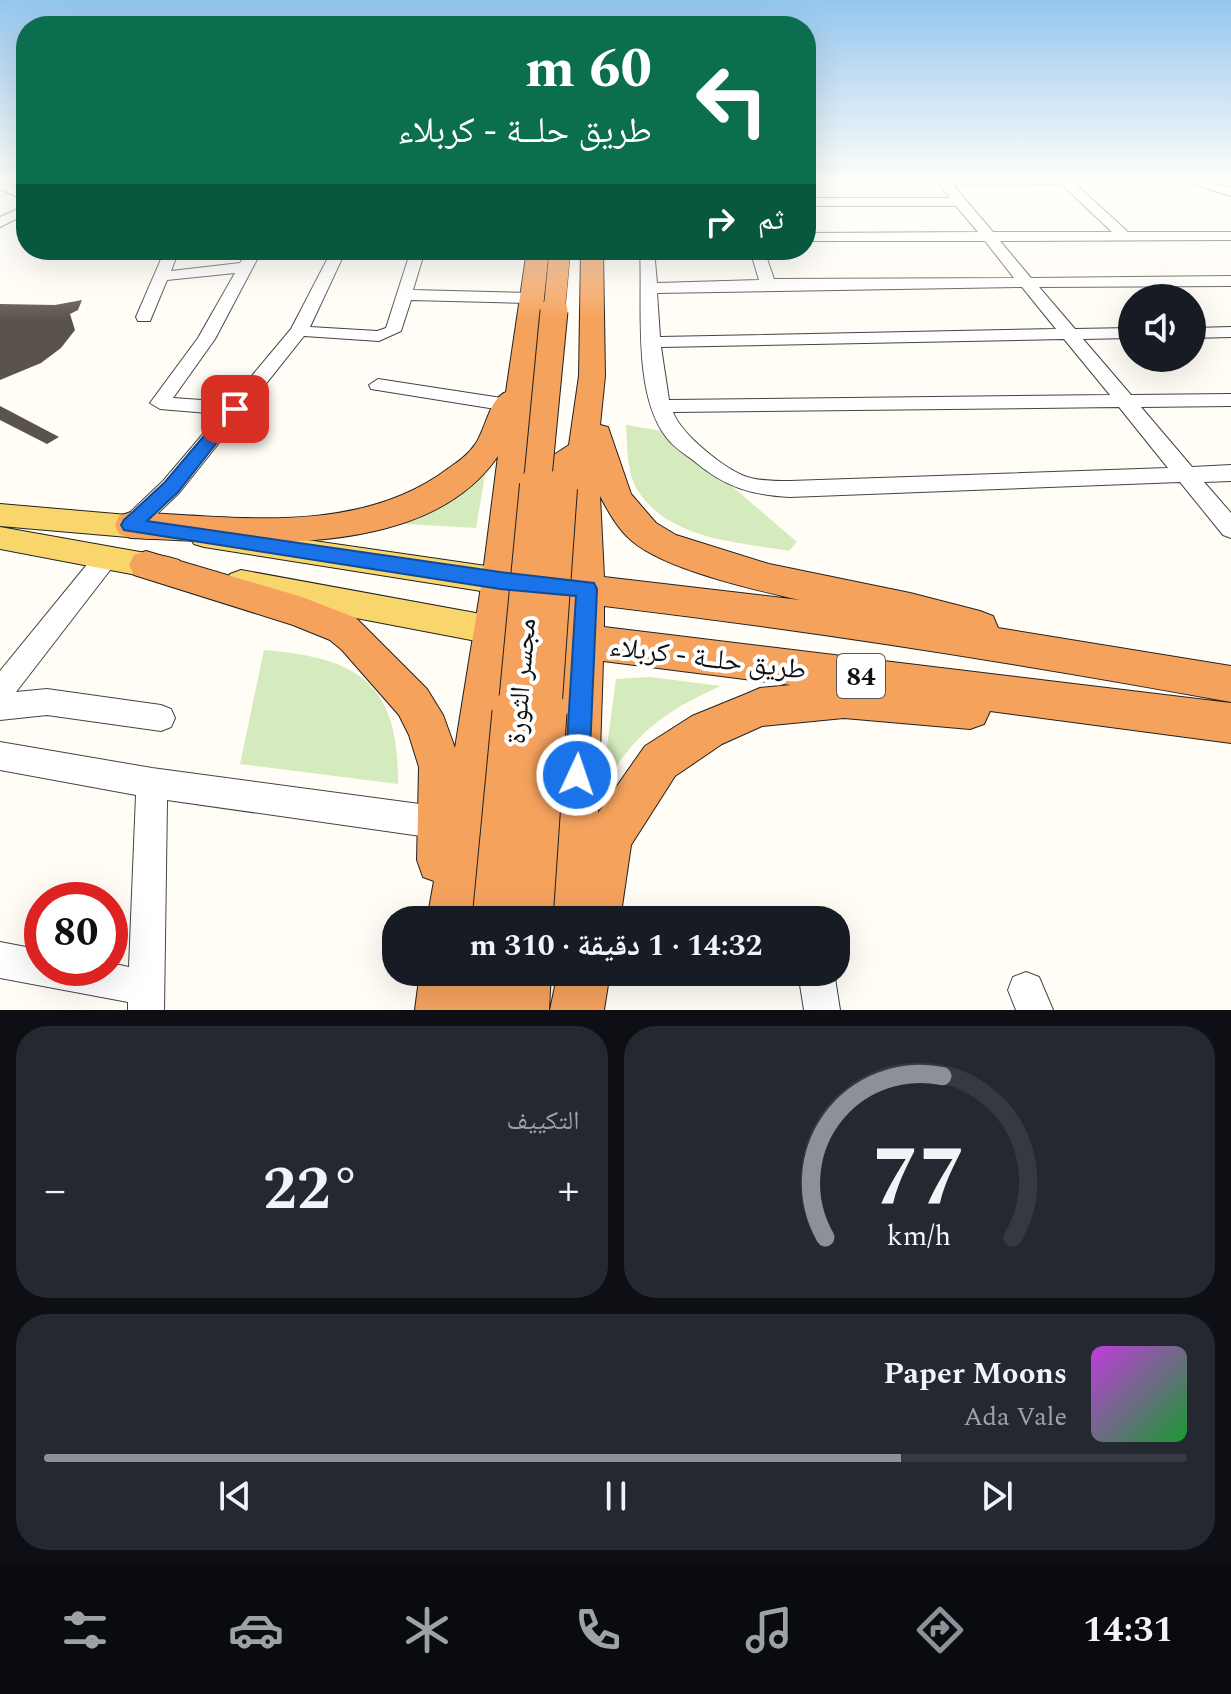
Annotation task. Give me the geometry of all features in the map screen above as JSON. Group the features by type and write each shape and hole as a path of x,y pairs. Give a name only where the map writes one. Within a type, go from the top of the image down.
{"highway":[{"path":"440,906 453,822 500,581 521,375 537,260"},
{"name":"مجسر الثورة","path":"497,906 559,260"},
{"name":"مجسر الثورة","path":"530,906 574,260"},
{"path":"571,906 587,589 583,447 592,376 592,260"},
{"path":"131,525 319,529 382,517 415,505 451,485 478,462 496,434 521,375"},
{"path":"592,376 607,480 630,518 646,533 668,546 758,577 937,613 1055,652"},
{"path":"513,448 516,461 531,468 547,469 570,462 583,447"},
{"path":"146,565 302,612 343,629 355,638 413,702 428,729 453,822 452,906"},
{"name":"طريق حلــة - كربلاء","path":"500,581 587,589 1055,652 1231,684"},
{"name":"طريق حلــة - كربلاء","path":"492,630 1231,723"},
{"path":"597,906 609,837 660,761 707,730 760,707 844,699 962,710 1124,709"},
{"path":"453,822 491,781 521,772 562,778 572,792 575,806"},
{"path":"438,986 439,1010"},
{"path":"439,1010 443,986"},
{"path":"487,1010 490,986"},
{"path":"522,1010 524,986"},
{"path":"565,1010 566,986"},
{"path":"577,1010 581,986"}],"main road":[{"name":"طريق حلــة - كربلاء","path":"4,527 37,518 131,525 500,581"},
{"name":"طريق حلــة - كربلاء","path":"4,527 106,558 492,630"}],"street":[{"path":"979,226 1231,529"},
{"path":"1113,226 1124,236"},
{"path":"816,237 1231,236"},
{"path":"144,317 169,260"},
{"path":"235,409 160,403 206,339 249,260"},
{"path":"131,525 171,487 299,331 334,260"},
{"path":"299,331 386,334 393,331 415,260"},
{"path":"648,260 650,342 661,406 672,432 730,480 753,487 790,489 1231,473"},
{"path":"760,260 768,284"},
{"path":"163,276 245,267"},
{"path":"651,288 768,284 1231,281"},
{"path":"405,295 531,298"},
{"path":"1206,333 1231,332"},
{"path":"650,342 1118,333"},
{"path":"378,385 508,405"},
{"path":"661,406 1231,400"},
{"path":"0,692 106,558"},
{"path":"0,707 47,702 161,718"},
{"path":"0,756 152,783 453,822"},
{"path":"102,986 146,999 152,783"},
{"path":"0,960 24,965"},
{"path":"818,986 822,1010"}],"green space":[{"path":"626,425 669,432 797,542 789,551 748,545 706,536 668,520 652,507 634,484 628,459"},
{"path":"487,464 476,528 387,523"},
{"path":"264,650 325,660 348,669 367,682 381,699 391,722 398,784 240,764"},
{"path":"650,677 721,686 669,713 655,724 630,749 607,781 604,768 616,679"}],"building":[{"path":"82,300 78,310 70,314 75,330 61,348 41,363 0,380 0,304 55,305"},
{"path":"0,406 59,437 47,444 0,420"}],"route":[{"path":"235,409 171,487 131,525 500,581 587,589 577,775"}]}
